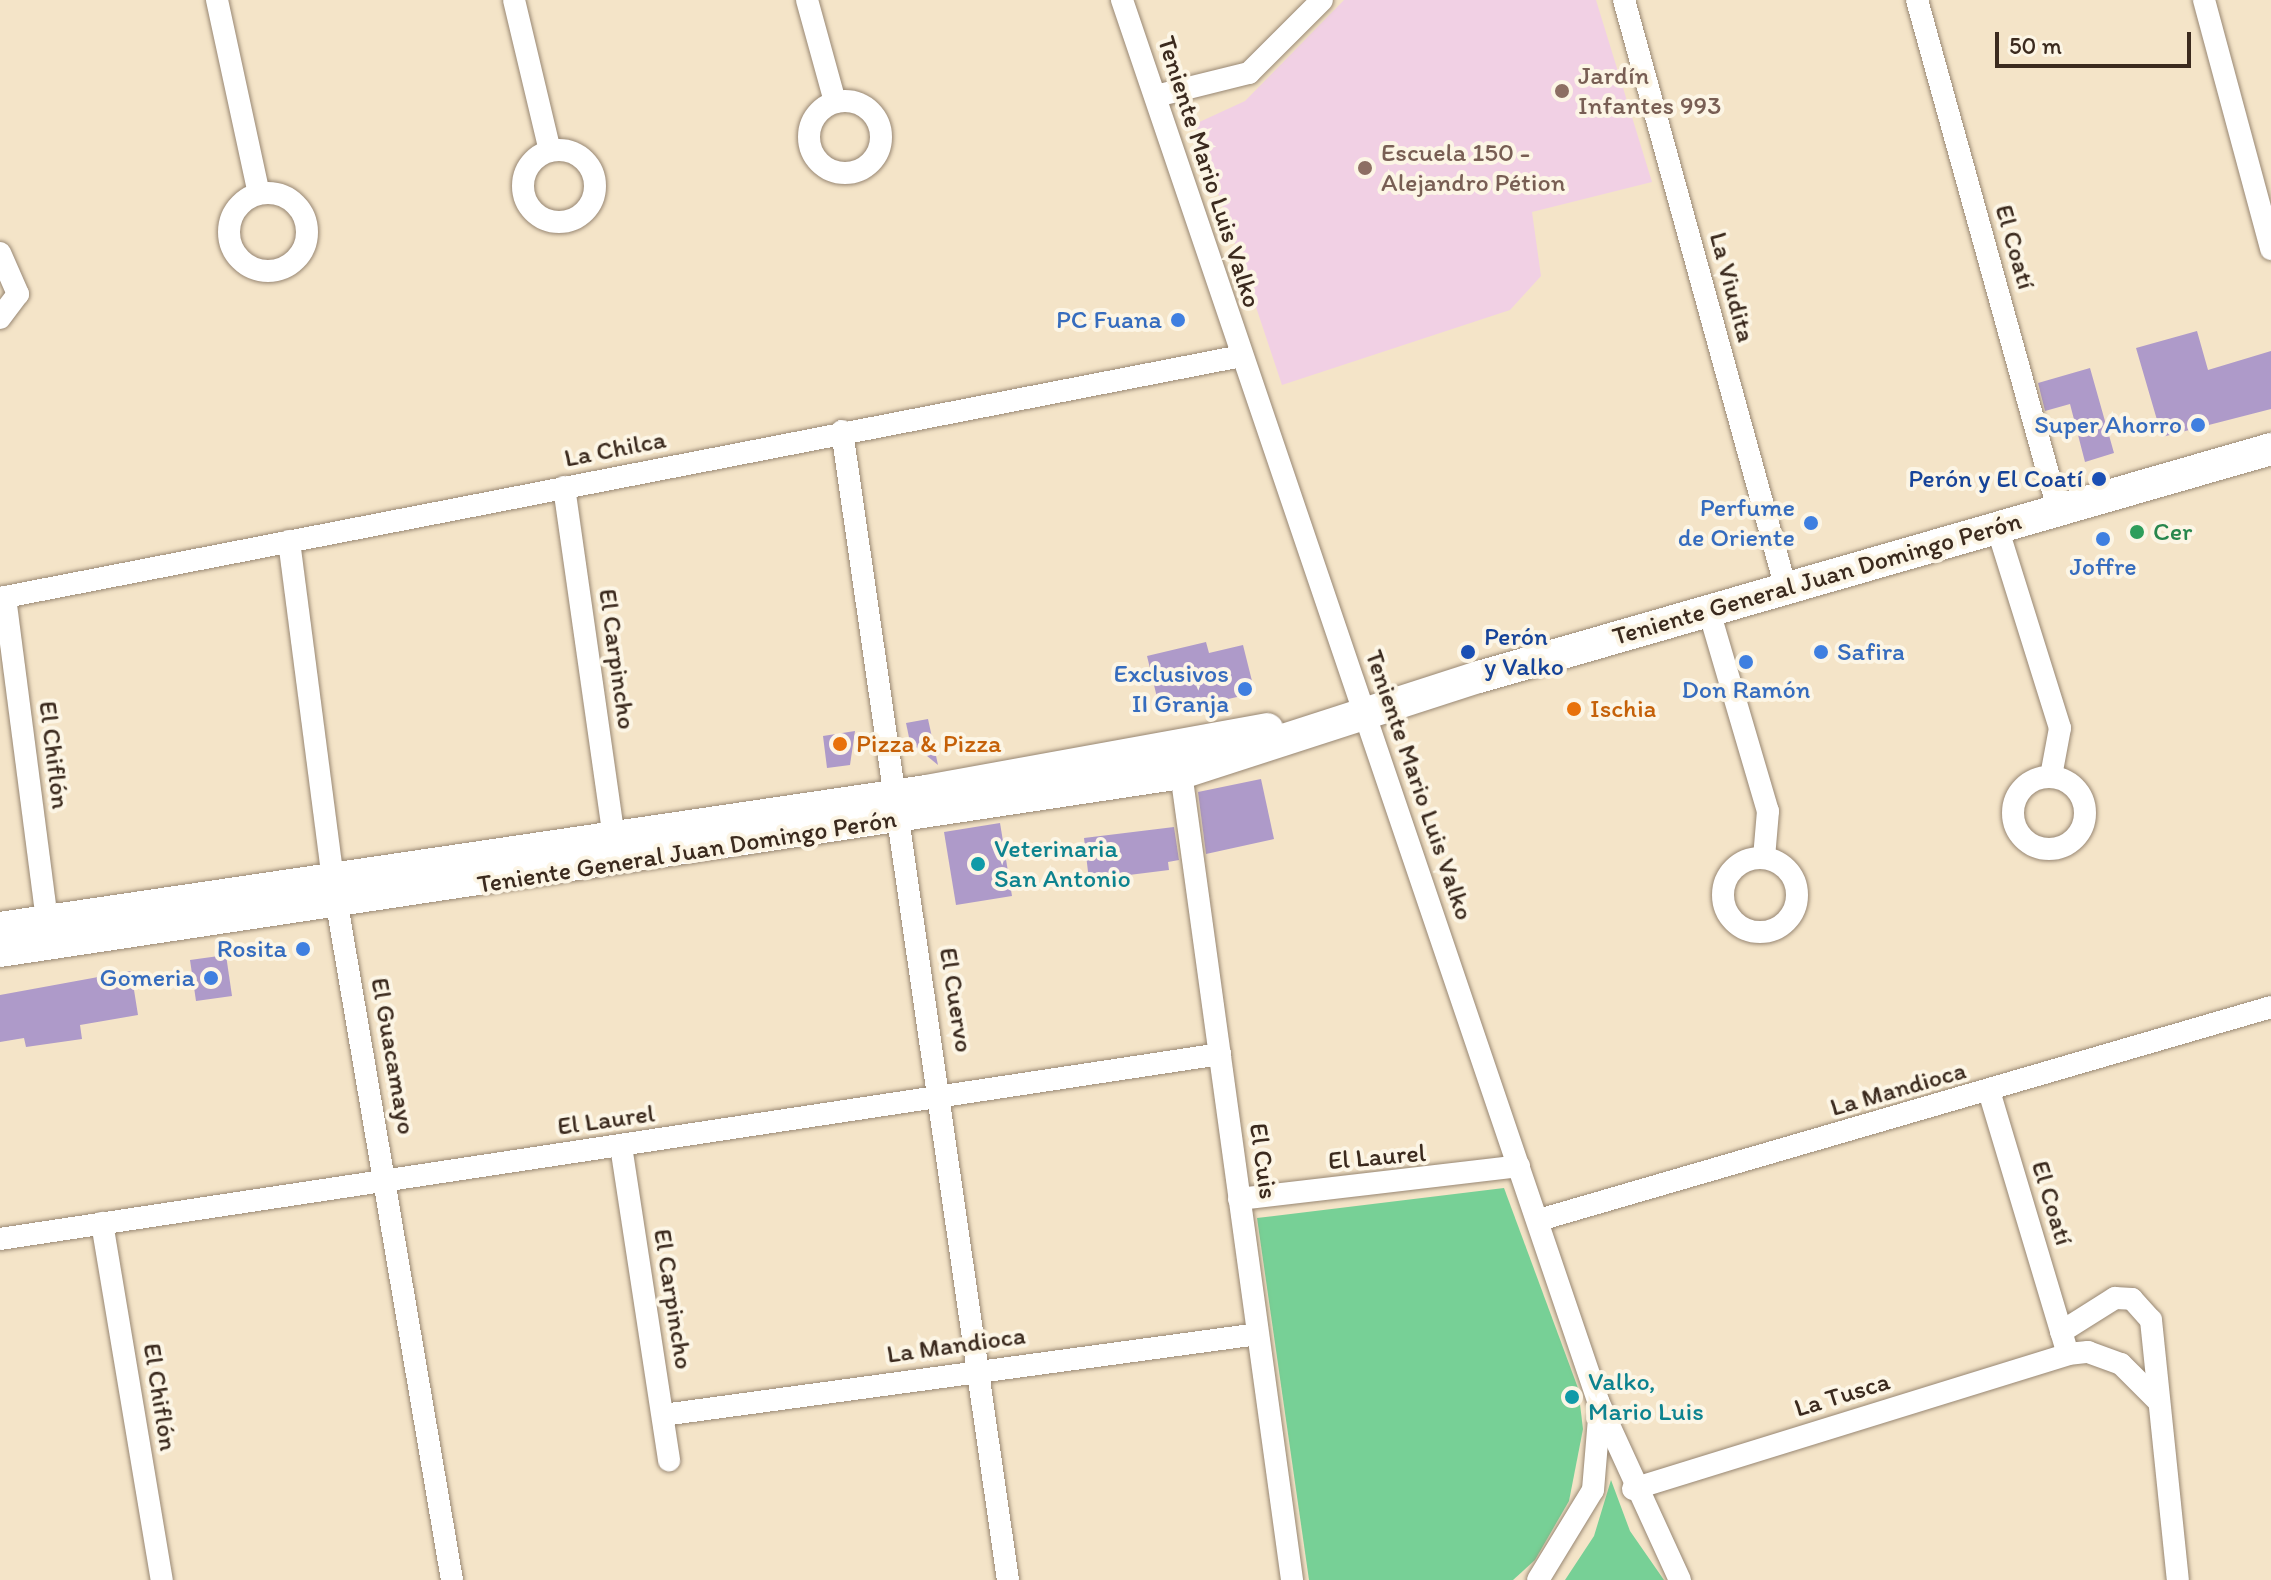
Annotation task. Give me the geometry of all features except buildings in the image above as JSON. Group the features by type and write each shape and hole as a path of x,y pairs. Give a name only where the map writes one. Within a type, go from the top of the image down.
{"main road":[{"name":"Teniente General Juan Domingo Perón","path":"0,951 336,893 895,809 1318,734 1364,712 2271,449"},
{"name":"Teniente General Juan Domingo Perón","path":"0,928 47,920 336,893 614,838 895,809"}],"street":[{"path":"217,0 259,194"},
{"path":"514,0 550,151"},
{"path":"807,0 835,102"},
{"name":"Teniente Mario Luis Valko","path":"1122,0 1598,1401 1633,1489 1680,1580"},
{"path":"1156,96 1249,73 1322,0"},
{"name":"La Viudita","path":"1624,0 1786,589"},
{"name":"El Coatí","path":"1917,0 2058,509"},
{"path":"2204,0 2271,249"},
{"path":"0,253 18,294 0,318"},
{"name":"La Chilca","path":"3,598 842,431 1241,356"},
{"name":"El Cuervo","path":"842,431 895,809 943,1097 1008,1580"},
{"name":"El Carpincho","path":"564,487 614,838"},
{"path":"1997,527 2060,728 2051,776"},
{"name":"El Guacamayo","path":"289,541 336,893 387,1180 452,1580"},
{"name":"El Chiflón","path":"3,598 47,920"},
{"path":"1709,611 1768,811 1764,858"},
{"name":"El Cuis","path":"1179,761 1292,1580"},
{"name":"La Mandioca","path":"1539,1220 2271,1007"},
{"name":"El Laurel","path":"0,1239 1220,1054"},
{"name":"El Coatí","path":"1989,1091 2068,1354"},
{"name":"El Carpincho","path":"621,1146 669,1460"},
{"name":"El Laurel","path":"1239,1199 1519,1166"},
{"name":"El Chiflón","path":"102,1223 162,1580"},
{"path":"2061,1332 2115,1298 2145,1307 2178,1580"},
{"name":"La Mandioca","path":"663,1415 981,1369 1258,1334"},
{"path":"2068,1354 2088,1352 2121,1364 2158,1401"},
{"name":"La Tusca","path":"1633,1489 2068,1354"},
{"path":"1538,1580 1593,1490 1598,1401"}],"shaded area":[{"name":"Escuela 150 - Alejandro Pétion","path":"1344,0 1596,0 1652,182 1532,212 1541,276 1510,310 1282,385 1195,124 1245,101"}],"green space":[{"path":"1504,1188 1578,1388 1583,1429 1569,1501 1535,1560 1513,1580 1309,1580 1257,1218"},
{"path":"1611,1480 1630,1531 1664,1580 1565,1580 1594,1536"}],"place":[{"name":"Jardín Infantes 993","path":"1562,91"},
{"name":"Escuela 150 - Alejandro Pétion","path":"1365,168"},
{"name":"PC Fuana","path":"1178,320"},
{"name":"Super Ahorro","path":"2198,425"},
{"name":"Perón y El Coatí","path":"2099,479"},
{"name":"Perfume de Oriente","path":"1811,523"},
{"name":"Cer","path":"2137,532"},
{"name":"Joffre","path":"2103,539"},
{"name":"Perón y Valko","path":"1468,652"},
{"name":"Safira","path":"1821,652"},
{"name":"Don Ramón","path":"1746,662"},
{"name":"Exclusivos II Granja","path":"1245,689"},
{"name":"Ischia","path":"1574,709"},
{"name":"Pizza & Pizza","path":"840,744"},
{"name":"Veterinaria San Antonio","path":"978,864"},
{"name":"Rosita","path":"303,949"},
{"name":"Gomeria","path":"211,978"},
{"name":"Valko, Mario Luis","path":"1572,1397"}]}
